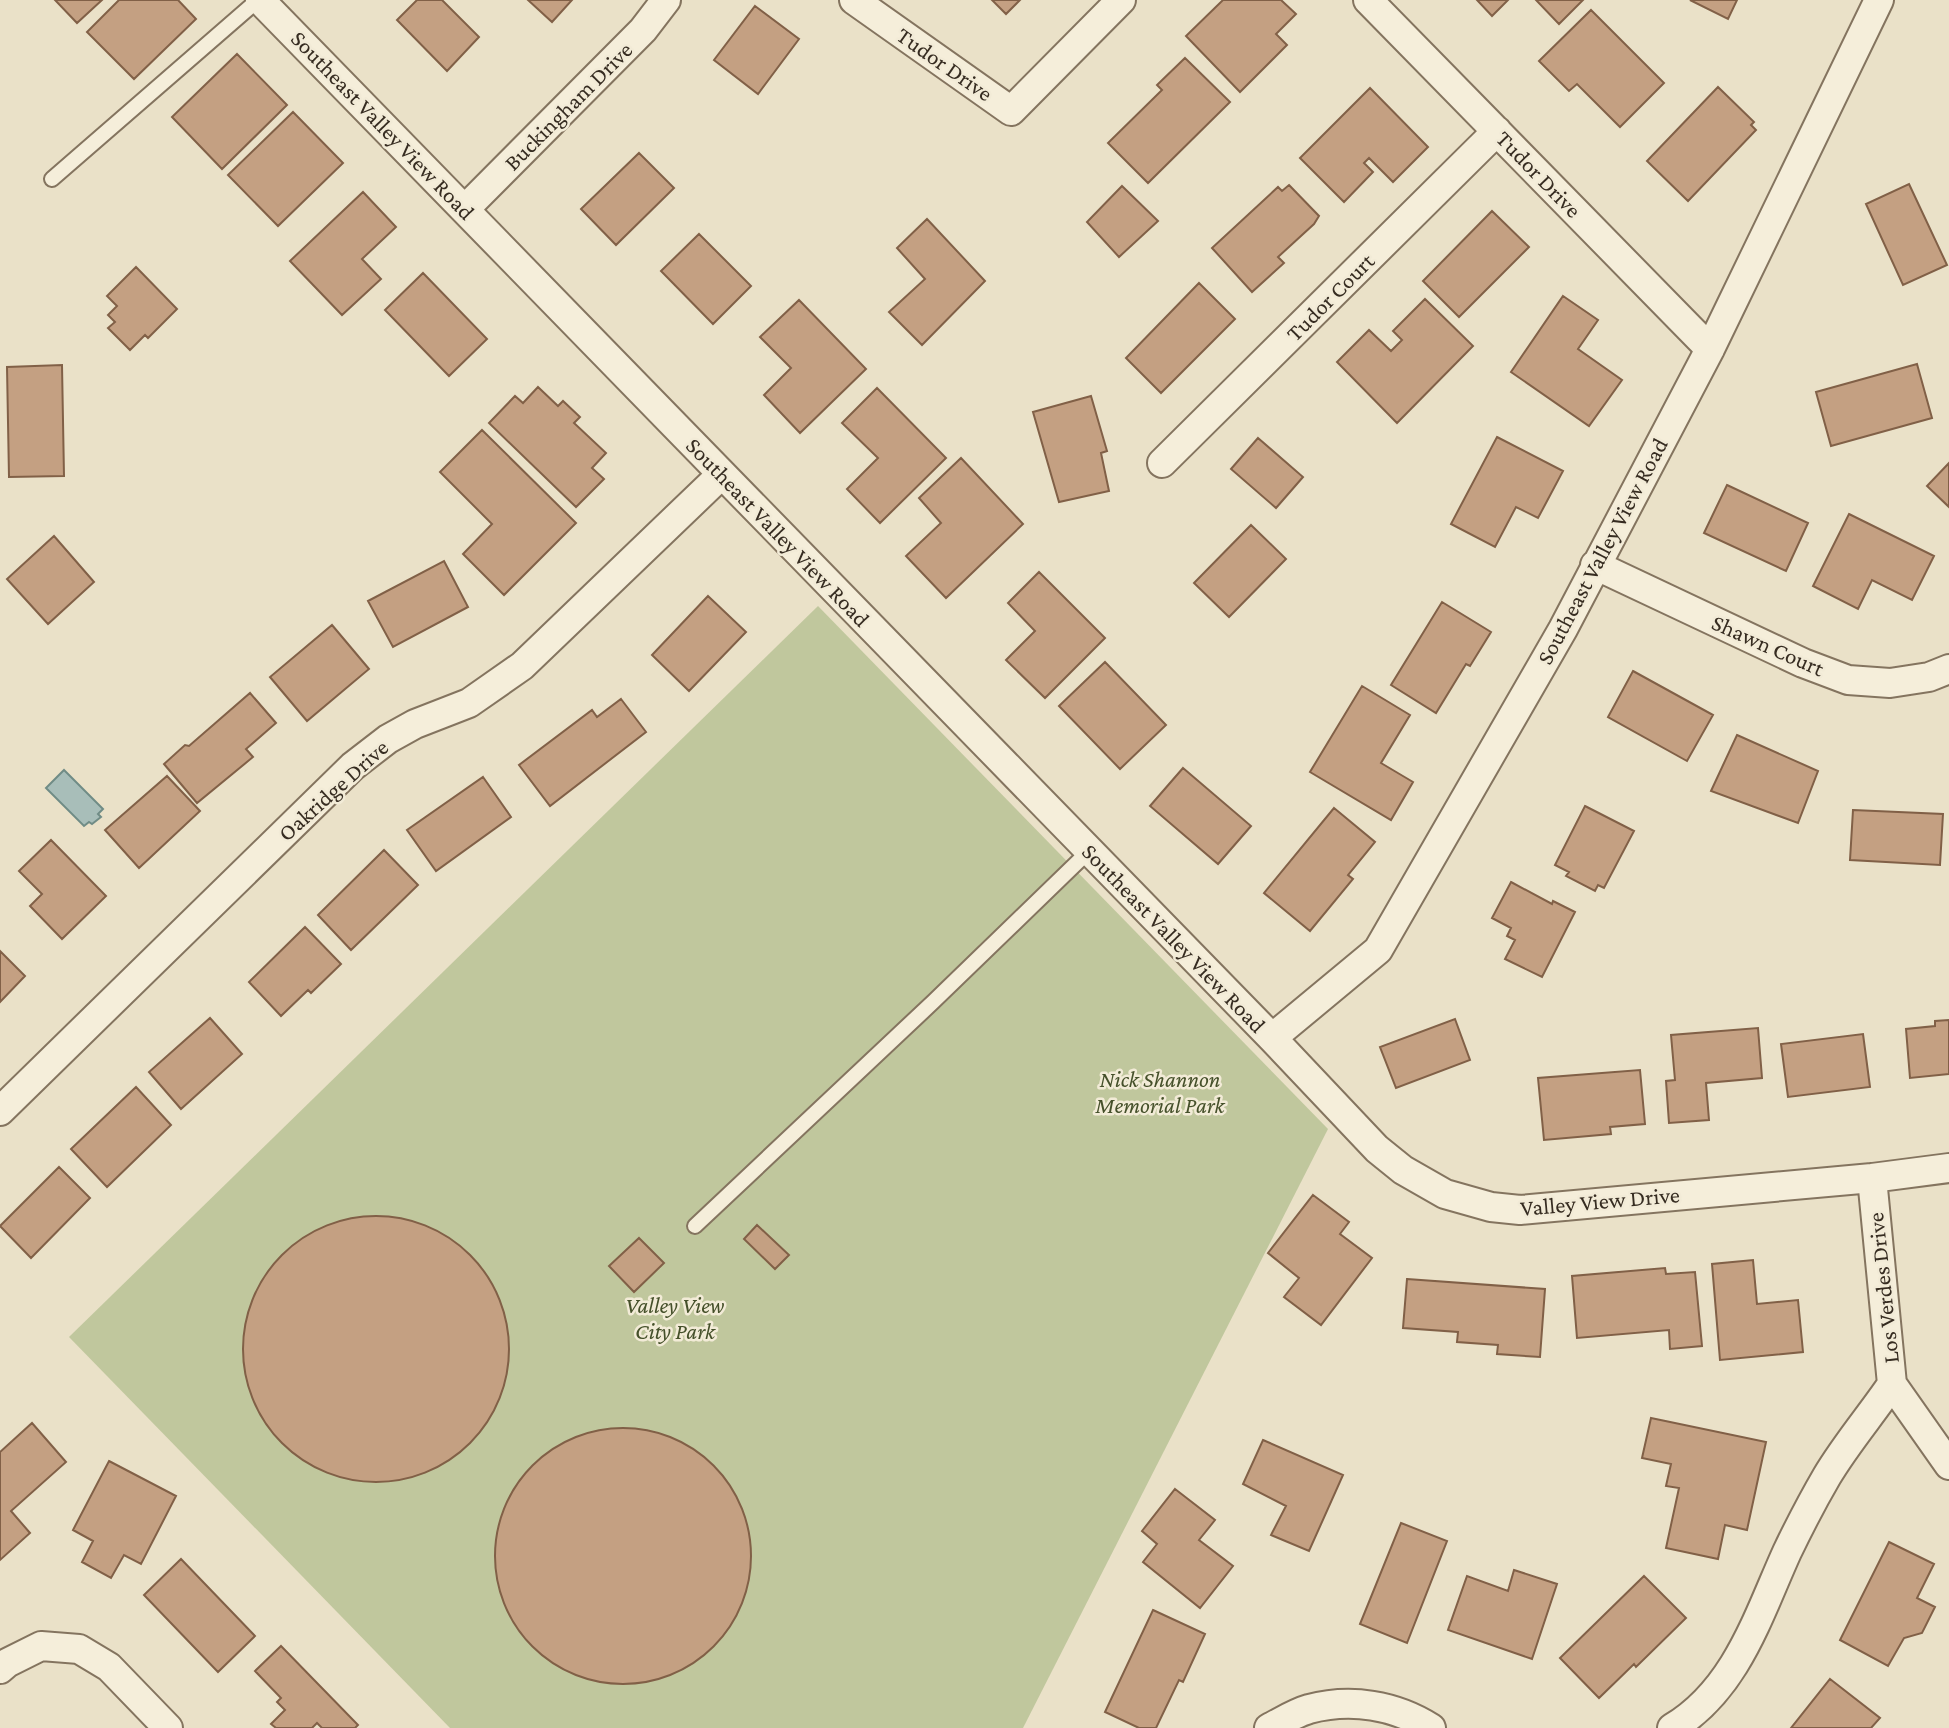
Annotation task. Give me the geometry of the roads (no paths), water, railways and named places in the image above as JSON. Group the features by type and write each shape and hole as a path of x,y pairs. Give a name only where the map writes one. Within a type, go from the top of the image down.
{"street":[{"name":"Southeast Valley View Road","path":"259,0 1272,1038 1378,950 1563,629 1710,349 1879,0"},
{"name":"Buckingham Drive","path":"465,209 643,30 666,0"},
{"name":"Tudor Drive","path":"854,0 1011,111 1121,0"},
{"name":"Tudor Drive","path":"1368,0 1710,349"},
{"name":"Tudor Court","path":"1162,463 1497,131"},
{"name":"Oakridge Drive","path":"0,1111 353,766 388,739 415,724 469,703 522,666 721,475"},
{"name":"Shawn Court","path":"1595,565 1802,663 1848,680 1890,683 1929,677 1949,669"},
{"name":"Valley View Drive","path":"1272,1038 1377,1149 1403,1170 1445,1194 1491,1207 1520,1210 1872,1178 1949,1168"},
{"name":"Los Verdes Drive","path":"1872,1178 1892,1384 1949,1465"},
{"path":"1672,1728 1709,1698 1734,1668 1754,1631 1788,1549 1828,1475 1892,1384"},
{"path":"0,1669 41,1646 79,1648 108,1667 168,1728"},
{"path":"1269,1728 1306,1709 1346,1703 1386,1708 1416,1718 1431,1728"}],"lane":[{"path":"52,179 259,0"},
{"path":"695,1226 1089,851"}],"water":[{"path":"64,770 103,809 98,814 101,817 92,824 89,822 84,826 46,788"}],"park label":[{"name":"Nick Shannon Memorial Park","path":"1160,1092"},
{"name":"Valley View City Park","path":"675,1318"}]}
